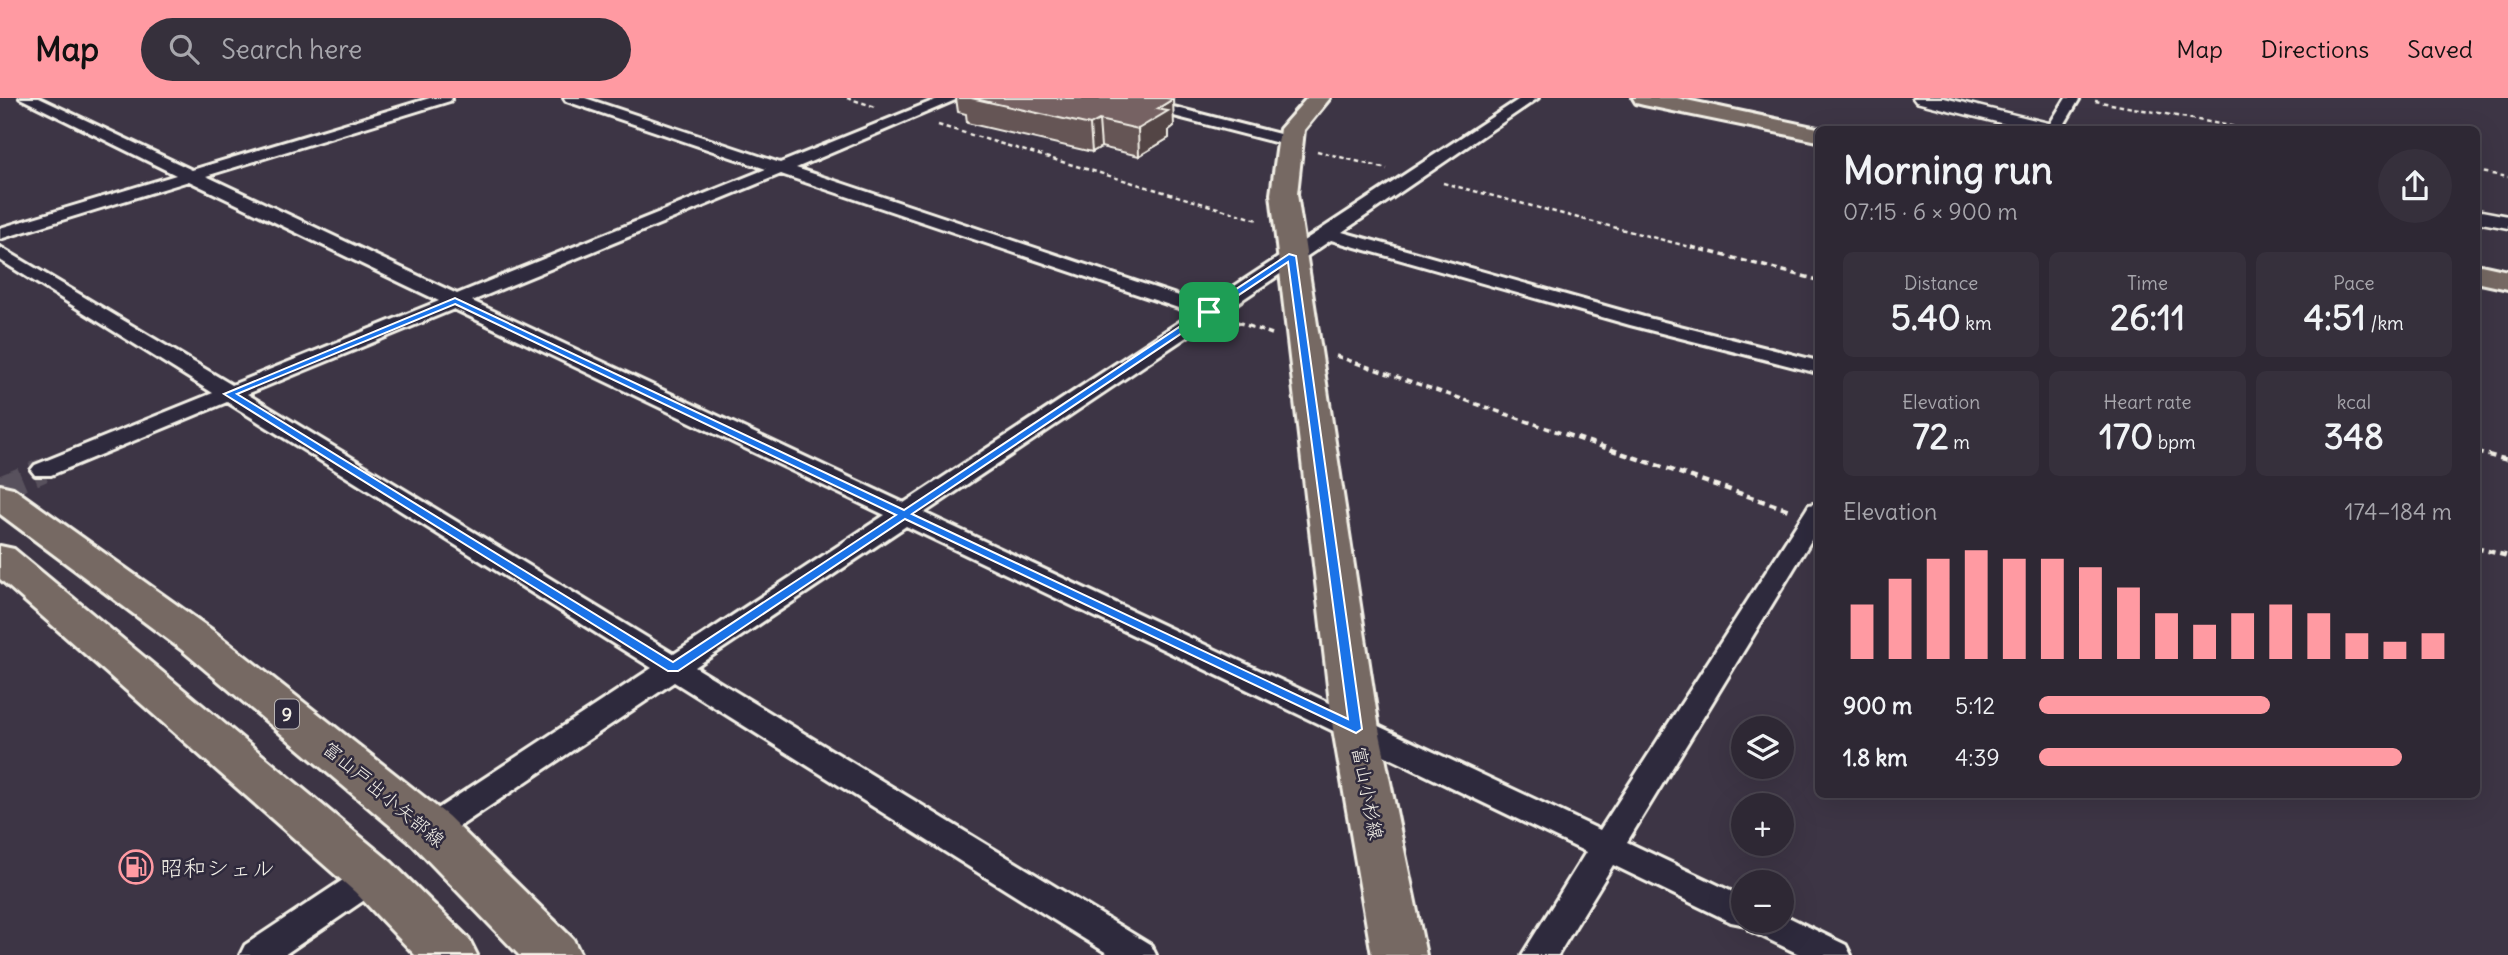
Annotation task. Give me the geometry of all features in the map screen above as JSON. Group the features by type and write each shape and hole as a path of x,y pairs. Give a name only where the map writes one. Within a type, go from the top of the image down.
{"main road":[{"name":"富山小杉線","path":"1319,98 1292,129 1284,194 1356,729 1399,955"},
{"path":"1644,98 1815,133"},
{"path":"2480,274 2508,280"},
{"name":"富山戸出小矢部線","path":"0,496 197,640 430,830 554,955"},
{"path":"0,558 373,877 450,955"}],"street":[{"path":"27,98 1731,906"},
{"path":"0,234 445,98"},
{"path":"571,98 1209,312"},
{"path":"43,470 953,98"},
{"path":"1121,98 1289,143"},
{"path":"430,830 1531,98"},
{"path":"1922,98 2040,126"},
{"path":"2055,126 2073,98"},
{"path":"2480,217 2508,222"},
{"path":"1327,233 1637,321 1815,366"},
{"path":"0,252 1139,955"},
{"path":"1539,955 1815,516"},
{"path":"257,955 373,877"},
{"path":"1788,933 1833,955"}],"path":[{"path":"2094,100 2231,126"},
{"path":"1289,143 1815,279"},
{"path":"2480,172 2508,177"},
{"path":"1209,312 1815,514"},
{"path":"2480,453 2508,460"},
{"path":"2480,549 2508,556"}],"building":[{"path":"971,98 1173,99 1157,109 1168,111 1138,129 1099,120 1090,125"}],"tunnel":[{"path":"0,488 43,470"}],"place":[{"name":"昭和シェル","path":"136,867"}],"route":[{"path":"1209,312 904,514 455,301 229,394 673,668 904,514 1356,729 1292,256 1209,312"}]}
